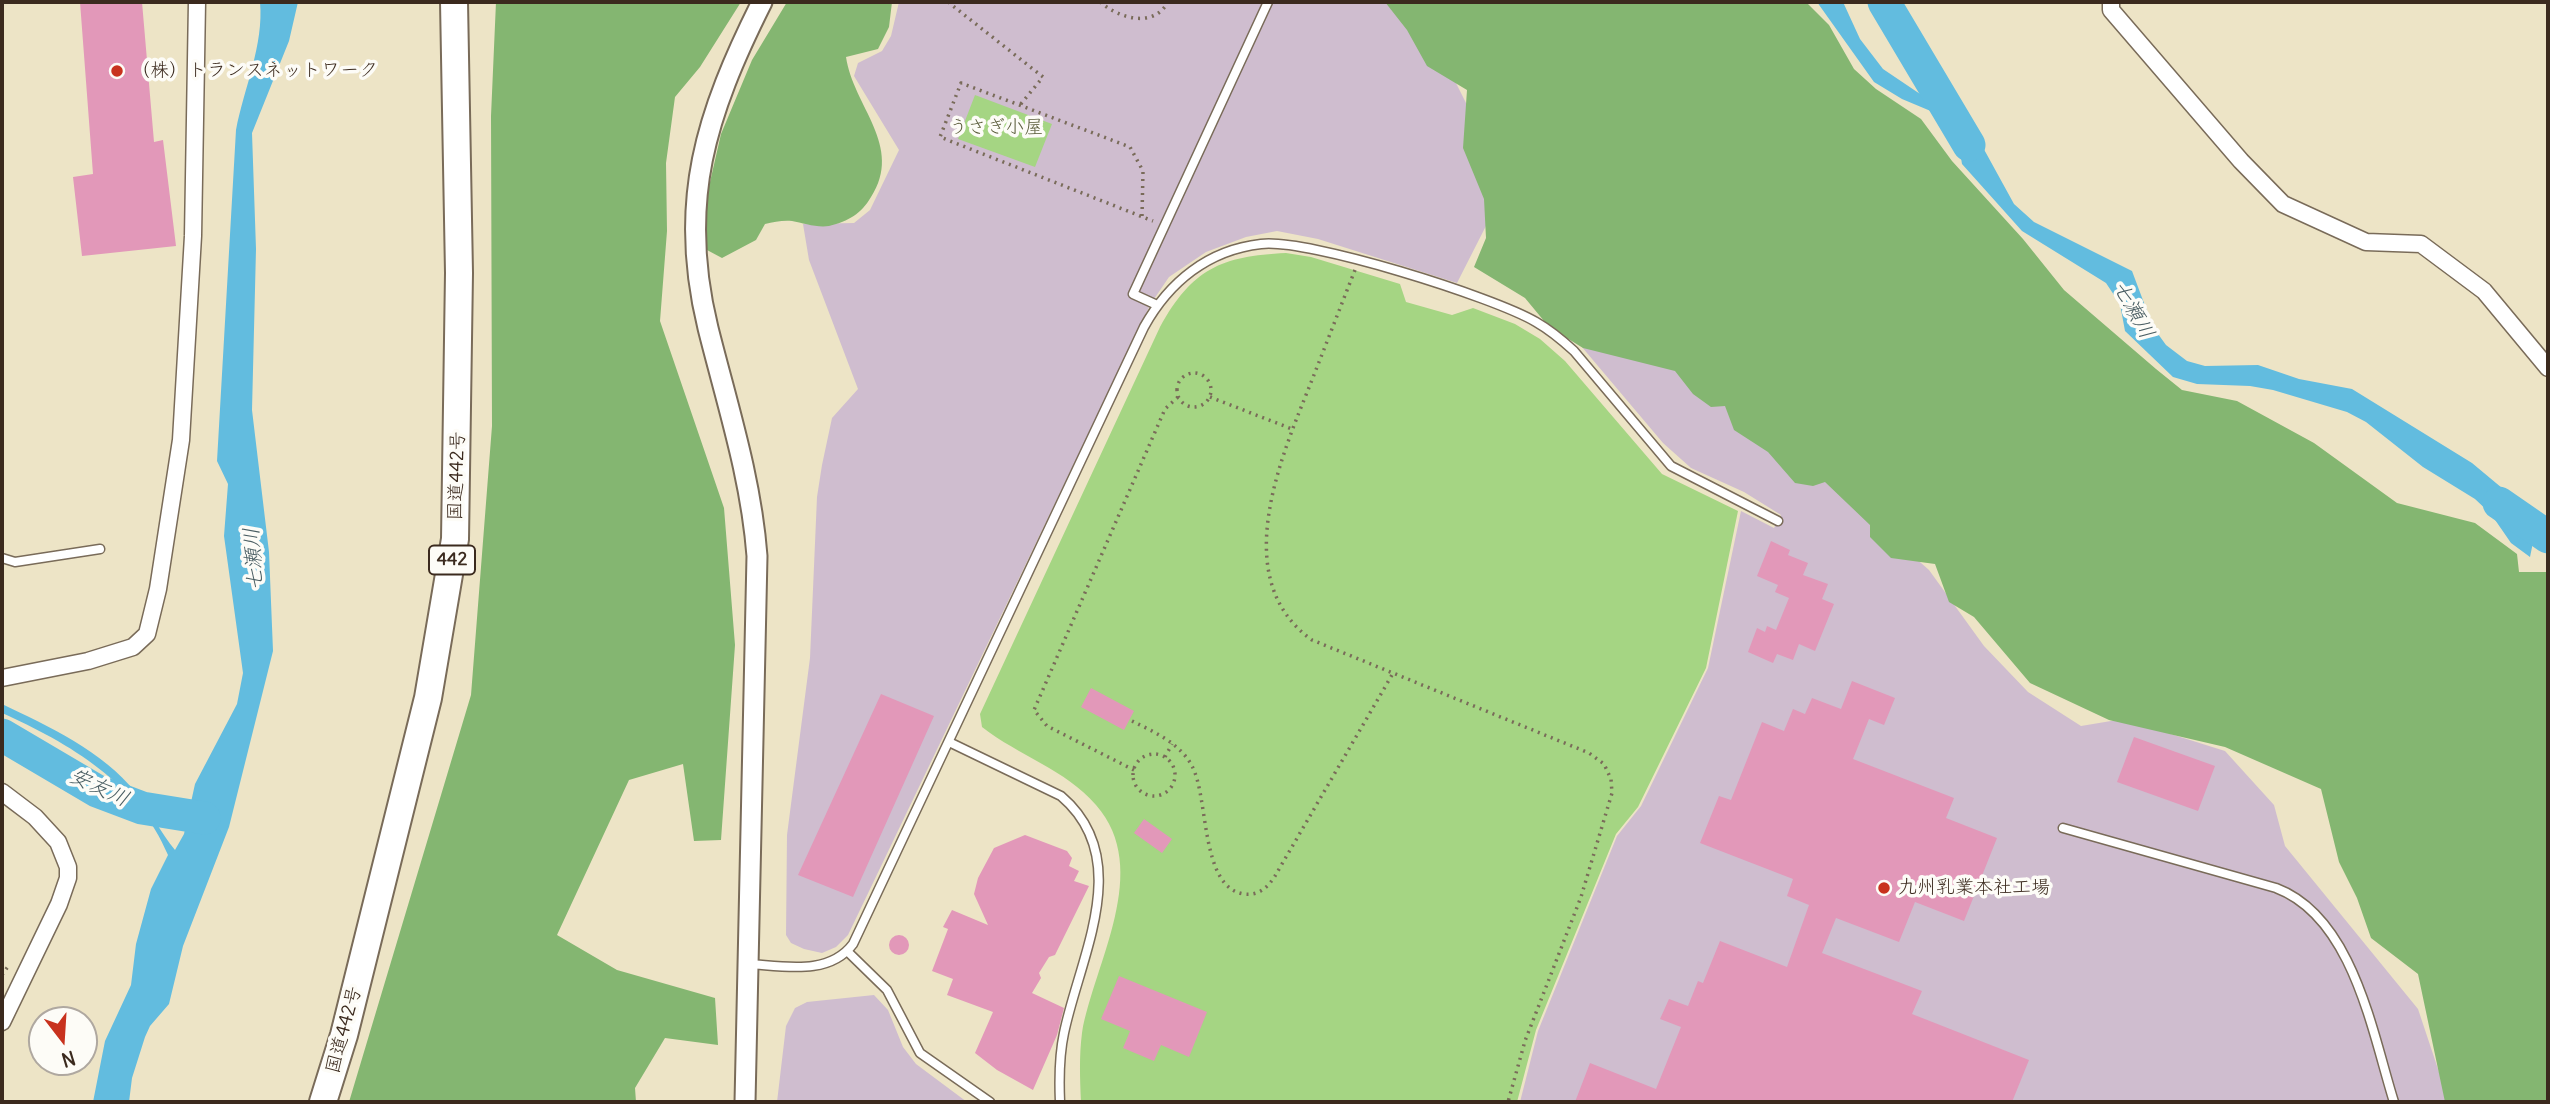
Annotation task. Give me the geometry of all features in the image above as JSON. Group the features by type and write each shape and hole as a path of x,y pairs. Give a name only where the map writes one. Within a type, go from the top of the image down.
{"highway":[{"name":"国道442号","path":"323,1102 344,1035 428,698 455,539 459,273 454,2"}],"street":[{"path":"2,678 134,648 147,634 158,589 181,440 193,236 198,2"},
{"path":"745,1102 757,627 756,546 747,476 704,308 695,235 700,169 710,120 728,70 762,2"},
{"path":"2111,2 2111,10 2241,161 2283,204 2366,242 2421,244 2484,291 2548,368"},
{"path":"2,792 34,817 58,842 68,867 68,878 59,904 2,1022"}],"lane":[{"path":"1157,305 1133,294 1268,2"},
{"path":"748,964 821,965 836,960 847,951 863,924 1157,305 1185,274 1213,258 1259,244 1283,242 1304,246 1491,302 1536,322 1559,337 1671,466 1778,521"},
{"path":"2,558 15,562 100,549"},
{"path":"949,742 1061,796 1074,807 1094,844 1099,871 1099,896 1062,1041 1060,1102"},
{"path":"2063,828 2276,888 2300,899 2337,941 2350,966 2395,1102"},
{"path":"847,951 887,990 920,1053 990,1102"}],"path":[{"path":"948,2 1043,77 1020,105"},
{"path":"1100,2 1118,14 1140,19 1157,14 1168,2"},
{"path":"1142,216 1143,172 1130,147 961,83 940,137 1165,226"},
{"path":"1355,270 1292,429 1274,482 1267,562 1276,597 1296,629 1312,640 1392,675 1590,753 1604,764 1611,779 1612,793 1581,897 1525,1041 1508,1102"},
{"path":"1133,771 1047,726 1034,710 1164,409 1178,397 1179,381 1194,372 1208,379 1210,397 1204,404 1193,407 1178,397"},
{"path":"1210,397 1292,429"},
{"path":"1132,721 1183,753 1194,769 1215,865 1222,881 1242,894 1257,893 1275,876 1392,675"},
{"path":"1165,757 1172,744"},
{"path":"1150,754 1165,757 1173,764 1175,778 1173,785 1160,796 1141,792 1133,779 1133,771 1143,757 1150,754"}],"shaded area":[{"path":"899,2 1393,2 1456,83 1471,113 1487,184 1489,220 1457,283 1318,239 1277,231 1246,237 1206,252 1169,277 1150,305 848,935 836,947 822,953 791,943 786,935 787,835 810,658 817,497 822,465 832,418 858,389 809,260 803,224 854,223 870,210 899,150 854,76 858,63 882,51 891,36"},
{"path":"1636,289 1819,473 1929,570 1984,646 2028,692 2081,726 2123,719 2225,751 2274,805 2285,846 2418,1009 2449,1102 1520,1102 1538,1031 1617,836 1641,806 1708,668 1741,511 1774,528 1781,515 1744,492 1691,468 1663,443 1576,340"},
{"path":"874,995 888,1010 903,1047 916,1064 967,1102 777,1102 786,1026 795,1008 807,1002"}],"green space":[{"path":"496,2 741,2 700,67 675,97 666,163 667,231 660,321 724,508 735,645 721,840 694,841 683,764 629,780 557,935 617,970 715,998 718,1045 665,1038 635,1088 636,1102 349,1102 471,695 492,426 491,116"},
{"path":"787,2 892,2 889,27 878,49 846,57 850,75 879,143 882,160 880,178 867,203 848,219 824,226 789,221 765,224 756,240 722,258 707,250 699,230 721,134 752,60"},
{"path":"1385,2 1806,2 1829,25 1854,69 1876,89 1921,119 1952,161 2023,239 2064,290 2182,390 2237,401 2314,443 2397,503 2475,523 2517,554 2519,572 2548,572 2548,1102 2445,1102 2418,974 2371,938 2357,898 2339,862 2321,789 2225,747 2109,720 2030,683 1974,617 1949,602 1935,564 1891,558 1870,537 1870,525 1825,482 1813,486 1795,483 1768,452 1734,430 1725,406 1711,407 1693,394 1675,371 1583,348 1549,327 1525,298 1474,267 1486,238 1484,199 1463,148 1467,90 1427,66 1407,30"},
{"name":"うさぎ小屋","path":"975,95 1052,124 1035,167 958,139"},
{"path":"1286,253 1311,257 1400,284 1406,302 1452,315 1473,308 1515,324 1540,339 1565,361 1662,474 1738,511 1706,668 1638,807 1616,834 1536,1030 1517,1102 1081,1102 1082,1033 1115,917 1120,887 1120,858 1112,831 1096,805 1056,772 982,727 980,714 1160,327 1172,307 1184,291 1211,269 1243,258"}],"water":[{"path":"260,2 298,2 289,41 252,133 256,249 252,410 269,552 273,651 229,827 183,946 169,1004 150,1026 145,1037 132,1078 129,1102 93,1102 105,1041 131,985 136,944 151,889 168,855 139,807 120,787 76,752 2,713 2,704 74,741 108,764 136,793 175,850 184,834 195,784 237,704 243,673 224,536 228,484 217,461 236,130 259,34"},
{"path":"1817,2 1843,2 1860,39 1883,69 1929,100 1954,110 1975,133 2014,204 2034,222 2132,271 2153,327 2166,345 2187,361 2205,366 2258,365 2299,379 2352,389 2472,463 2538,518 2530,557 2511,543 2491,514 2475,499 2423,467 2366,422 2347,412 2273,390 2250,386 2197,384 2173,377 2125,331 2120,304 2106,283 2022,231 1962,164 1960,152 1969,148 1933,112 1902,99 1874,82"}],"building":[{"name":"（株）トランスネットワーク","path":"80,2 142,2 154,142 163,140 176,246 82,256 73,177 93,174"},
{"path":"1771,541 1790,550 1788,555 1808,563 1803,575 1828,584 1822,599 1834,604 1815,651 1799,644 1793,660 1777,654 1773,663 1748,652 1757,628 1765,632 1767,626 1776,630 1789,598 1775,592 1778,585 1757,576"},
{"name":"九州乳業本社工場","path":"1852,681 1895,698 1884,725 1869,719 1853,759 1954,798 1946,818 1997,838 1964,921 1915,902 1899,942 1836,918 1822,953 1922,991 1912,1014 2029,1060 2012,1102 1575,1102 1590,1063 1656,1089 1681,1027 1660,1019 1669,999 1688,1006 1698,981 1703,983 1720,941 1787,967 1809,905 1787,896 1793,879 1700,843 1719,796 1731,800 1762,722 1784,731 1793,709 1805,714 1812,698 1841,709"},
{"path":"1091,688 1134,711 1124,730 1081,707"},
{"path":"881,694 934,716 853,897 798,875"},
{"path":"2134,737 2215,766 2198,811 2117,782"},
{"path":"1144,819 1172,839 1162,853 1134,833"},
{"path":"1025,835 1067,851 1072,858 1069,866 1079,871 1074,881 1089,886 1055,955 1049,957 1039,973 1041,978 1032,993 1064,1008 1057,1035 1033,1090 997,1070 975,1053 993,1012 947,995 953,979 932,971 948,929 943,927 952,910 988,925 974,894 978,878 994,848"},
{"path":"899,935 906,938 909,945 906,952 899,955 892,952 889,945 892,938"},
{"path":"1119,976 1207,1012 1189,1057 1161,1045 1154,1061 1123,1048 1130,1031 1101,1019"}],"waterway":[{"name":"七瀬川","path":"1884,2 1969,145"},
{"name":"七瀬川","path":"2499,503 2548,537"},
{"name":"安友川","path":"2,735 97,791 142,808 204,818"}],"place":[{"name":"（株）トランスネットワーク","path":"117,71"},
{"name":"九州乳業本社工場","path":"1884,888"}]}
